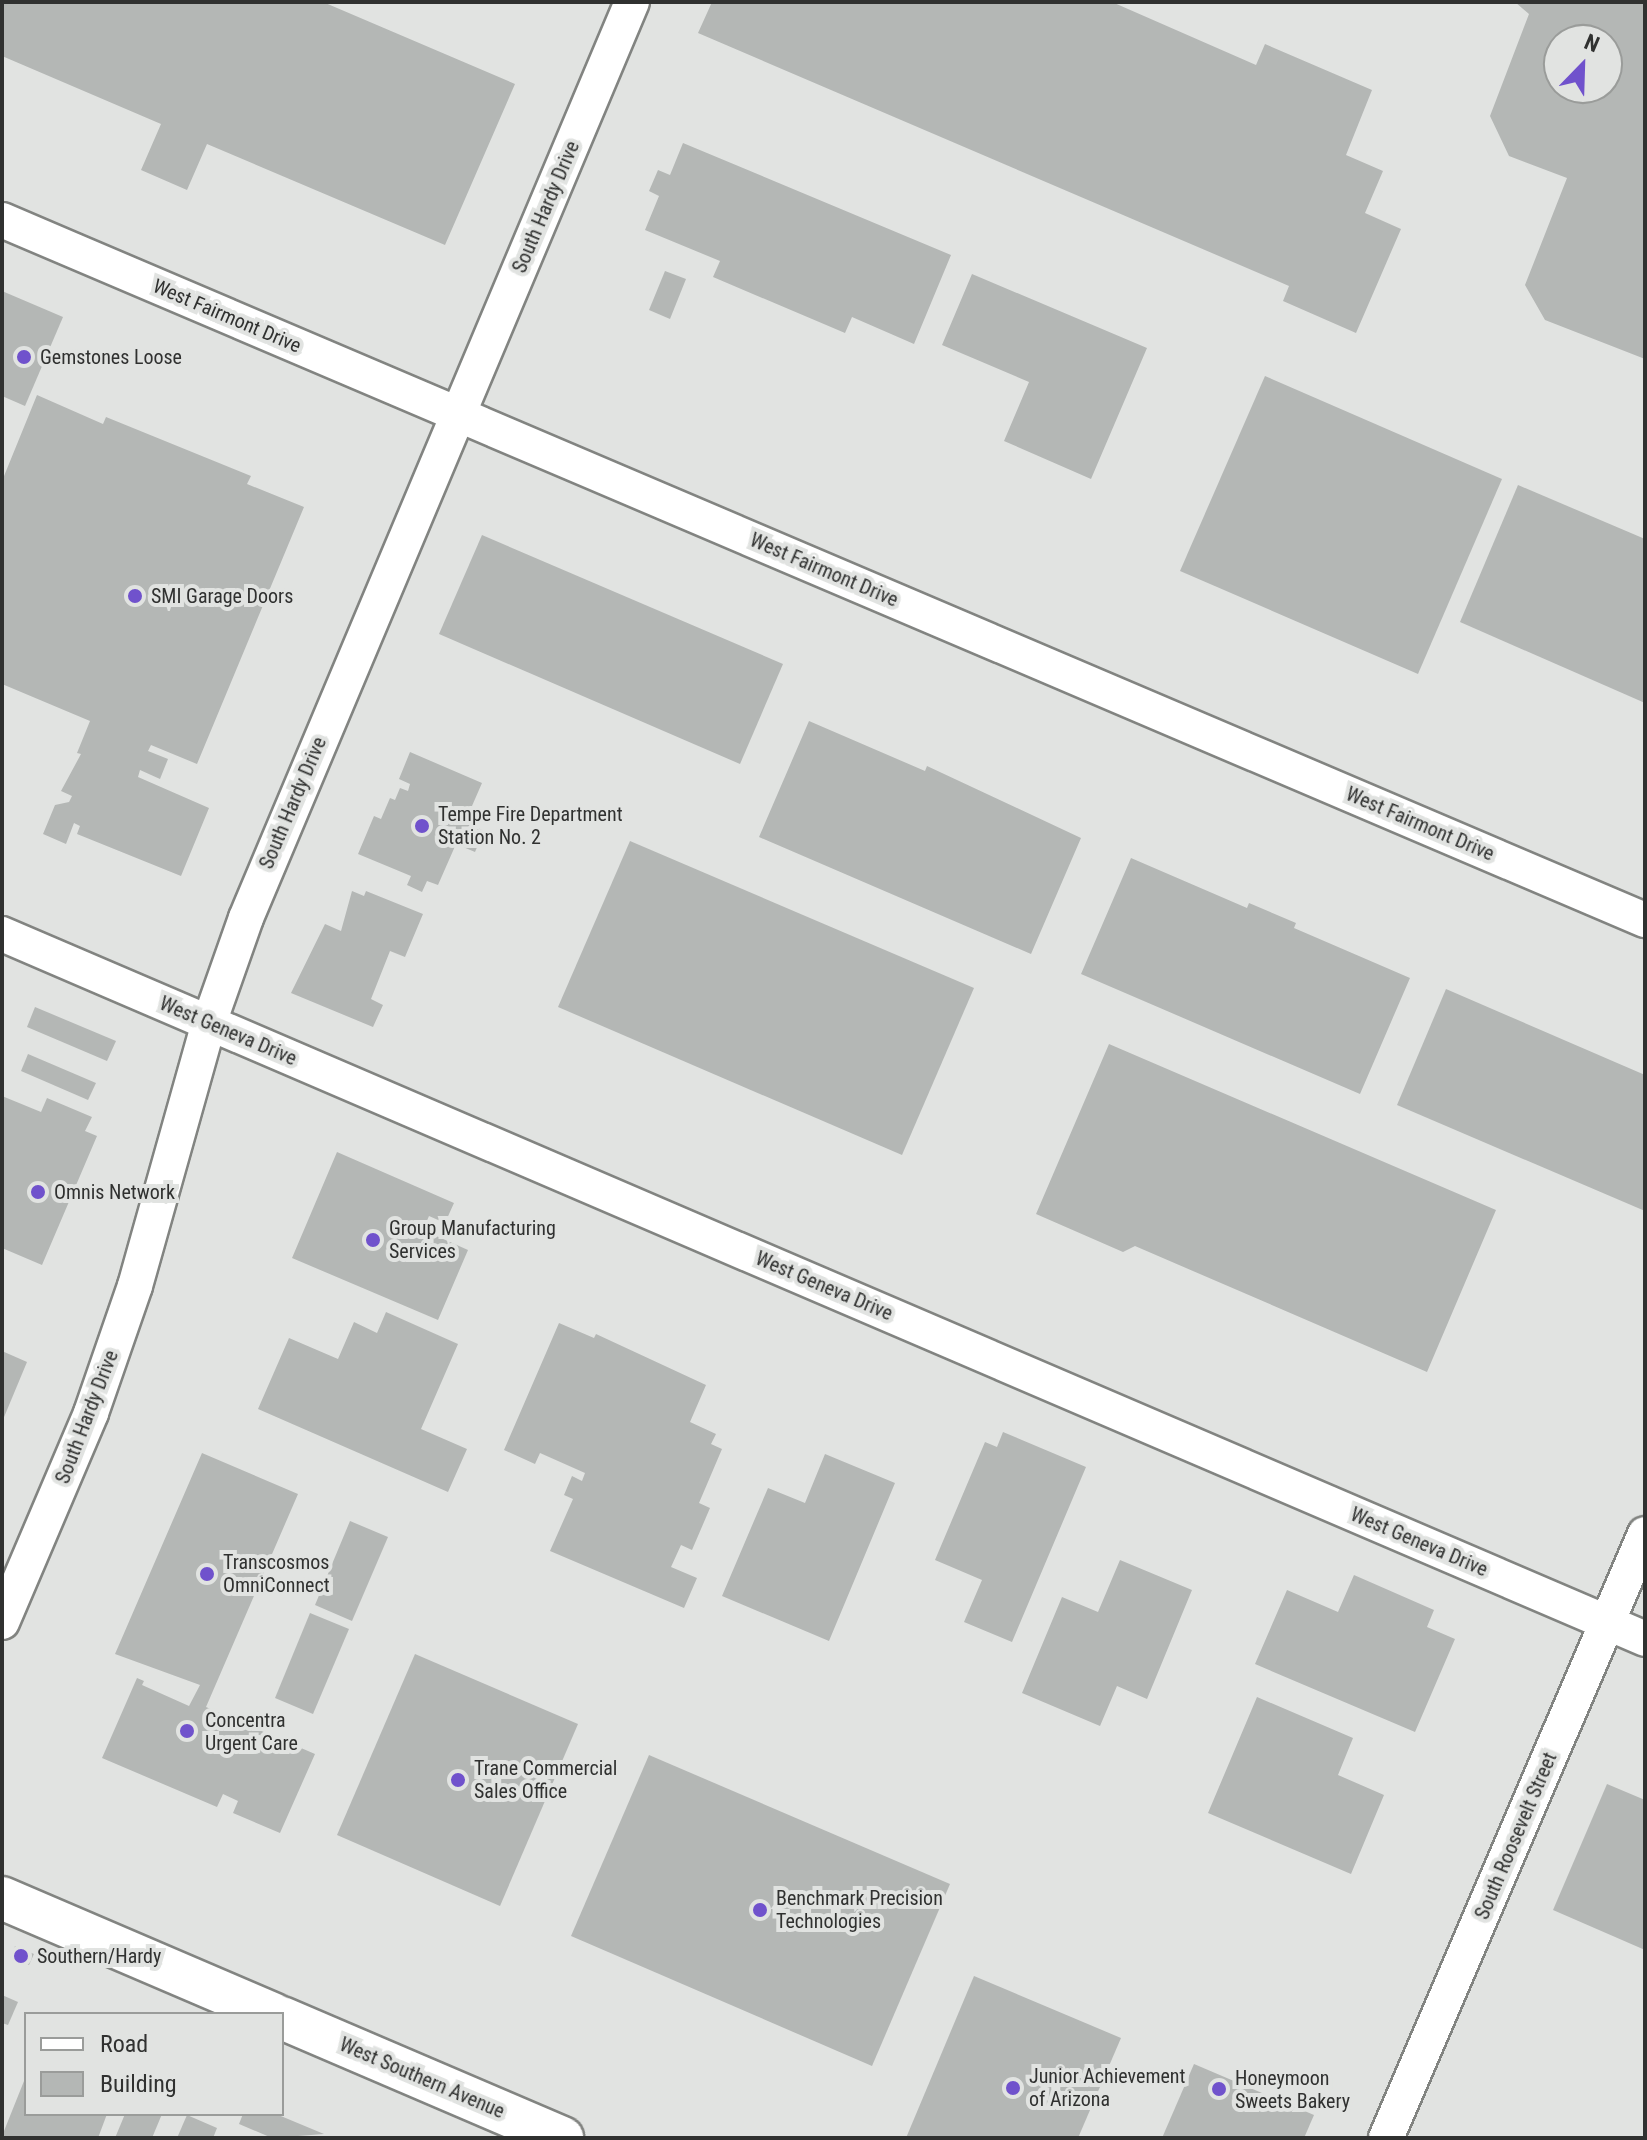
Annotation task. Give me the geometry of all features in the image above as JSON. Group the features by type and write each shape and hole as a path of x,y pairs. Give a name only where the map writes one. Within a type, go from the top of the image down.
{"main road":[{"path":"2,1898 268,2012"},
{"name":"West Southern Avenue","path":"284,2019 562,2138"}],"street":[{"name":"South Hardy Drive","path":"2,1622 91,1413 125,1314 209,1023 252,903 632,2"},
{"name":"West Fairmont Drive","path":"2,220 1645,920"},
{"name":"West Geneva Drive","path":"2,934 1645,1639"},
{"name":"South Roosevelt Street","path":"1386,2138 1645,1534"}],"building":[{"path":"2,2 323,2 515,84 445,245 207,144 187,190 141,170 161,124 2,56"},
{"path":"712,2 1112,2 1256,65 1265,44 1372,90 1346,155 1383,171 1365,213 1401,229 1356,333 1283,301 1289,286 698,33"},
{"path":"1515,2 1645,2 1645,359 1545,320 1525,285 1567,178 1509,156 1490,116 1529,14"},
{"path":"683,143 951,255 914,344 852,317 845,333 713,277 720,261 645,230 659,196 649,191 658,170 670,175"},
{"path":"665,271 686,279 670,319 649,310"},
{"path":"972,274 1147,348 1091,479 1004,441 1029,382 942,345"},
{"name":"Gemstones Loose","path":"2,291 63,317 25,406 2,396"},
{"path":"1265,376 1502,479 1418,674 1180,571"},
{"name":"SMI Garage Doors","path":"37,395 103,424 106,417 251,476 247,484 304,507 197,764 151,745 148,751 168,759 160,779 140,770 138,777 209,808 181,876 77,834 80,826 74,823 66,844 43,834 55,805 69,802 72,796 61,791 81,754 77,753 90,721 2,684 2,481"},
{"path":"1518,485 1645,539 1645,703 1460,622"},
{"path":"482,535 783,664 740,764 439,634"},
{"path":"809,721 925,771 927,766 1081,838 1031,954 759,837"},
{"name":"Tempe Fire Department Station No. 2","path":"410,752 482,783 465,822 484,831 475,852 456,844 438,885 427,881 422,892 407,885 411,876 358,854 374,816 381,819 390,798 395,800 400,788 408,791 410,784 399,779"},
{"path":"630,841 974,988 902,1155 558,1007"},
{"path":"1131,858 1247,908 1249,903 1296,923 1294,928 1410,978 1360,1094 1081,974"},
{"path":"352,891 364,896 366,891 423,914 405,957 390,951 371,999 383,1005 373,1027 291,993 325,924 341,931"},
{"path":"1446,989 1645,1075 1645,1211 1397,1105"},
{"path":"35,1007 116,1041 107,1061 27,1027"},
{"path":"1109,1044 1496,1210 1427,1372 1135,1246 1123,1252 1036,1214"},
{"path":"28,1054 96,1083 88,1100 21,1071"},
{"name":"Omnis Network","path":"2,1096 41,1112 47,1098 92,1117 85,1131 97,1136 42,1265 2,1248"},
{"name":"Group Manufacturing Services","path":"337,1152 454,1203 445,1223 429,1216 423,1230 468,1250 438,1320 292,1258"},
{"path":"386,1312 458,1344 421,1429 467,1449 448,1492 258,1409 289,1338 338,1359 354,1322 377,1333"},
{"path":"559,1323 594,1338 596,1334 706,1385 690,1422 716,1434 711,1444 722,1449 699,1503 710,1508 692,1550 681,1545 671,1567 697,1578 684,1608 550,1551 573,1499 564,1495 572,1476 582,1481 585,1473 540,1453 535,1464 504,1450"},
{"path":"2,1351 27,1362 2,1422"},
{"path":"1003,1432 1086,1467 1012,1642 964,1622 982,1580 935,1560 985,1442 997,1447"},
{"path":"202,1453 298,1494 206,1707 315,1754 280,1833 233,1813 238,1801 223,1794 217,1807 102,1758 137,1678 144,1681 142,1685 189,1706 200,1685 115,1654"},
{"path":"825,1454 895,1483 829,1641 722,1596 768,1488 805,1503"},
{"path":"350,1521 388,1537 352,1621 315,1605"},
{"path":"1120,1560 1192,1590 1147,1699 1117,1686 1100,1726 1022,1693 1062,1597 1098,1612"},
{"path":"1354,1575 1434,1610 1427,1627 1455,1639 1415,1732 1255,1664 1287,1590 1338,1612"},
{"path":"310,1613 349,1629 313,1714 275,1698"},
{"name":"Trane Commercial Sales Office","path":"415,1654 578,1724 500,1906 337,1835"},
{"path":"1257,1697 1353,1738 1338,1775 1384,1795 1351,1874 1208,1813"},
{"name":"Benchmark Precision Technologies","path":"649,1755 950,1884 872,2066 571,1936"},
{"path":"1607,1784 1645,1800 1645,1950 1553,1910"},
{"path":"15,1946 34,1954 29,1965 10,1957"},
{"name":"Junior Achievement of Arizona","path":"974,1976 1121,2038 1078,2138 906,2138"},
{"path":"2,1995 18,2002 8,2025 2,2023"},
{"name":"Honeymoon Sweets Bakery","path":"1194,2064 1314,2115 1304,2138 1162,2138"},
{"path":"24,2081 24,2116 106,2116 98,2138 2,2136"},
{"path":"124,2116 161,2116 152,2138 115,2138"},
{"path":"187,2116 217,2128 213,2138 177,2138"},
{"path":"242,2116 281,2116 324,2134 272,2138 239,2124"}],"place":[{"name":"Gemstones Loose","path":"24,357"},
{"name":"SMI Garage Doors","path":"135,596"},
{"name":"Tempe Fire Department Station No. 2","path":"422,826"},
{"name":"Omnis Network","path":"38,1192"},
{"name":"Group Manufacturing Services","path":"373,1240"},
{"name":"Transcosmos OmniConnect","path":"207,1574"},
{"name":"Concentra Urgent Care","path":"187,1731"},
{"name":"Trane Commercial Sales Office","path":"458,1780"},
{"name":"Benchmark Precision Technologies","path":"760,1910"},
{"name":"Southern/Hardy","path":"21,1956"},
{"name":"Junior Achievement of Arizona","path":"1013,2088"},
{"name":"Honeymoon Sweets Bakery","path":"1219,2089"}]}
